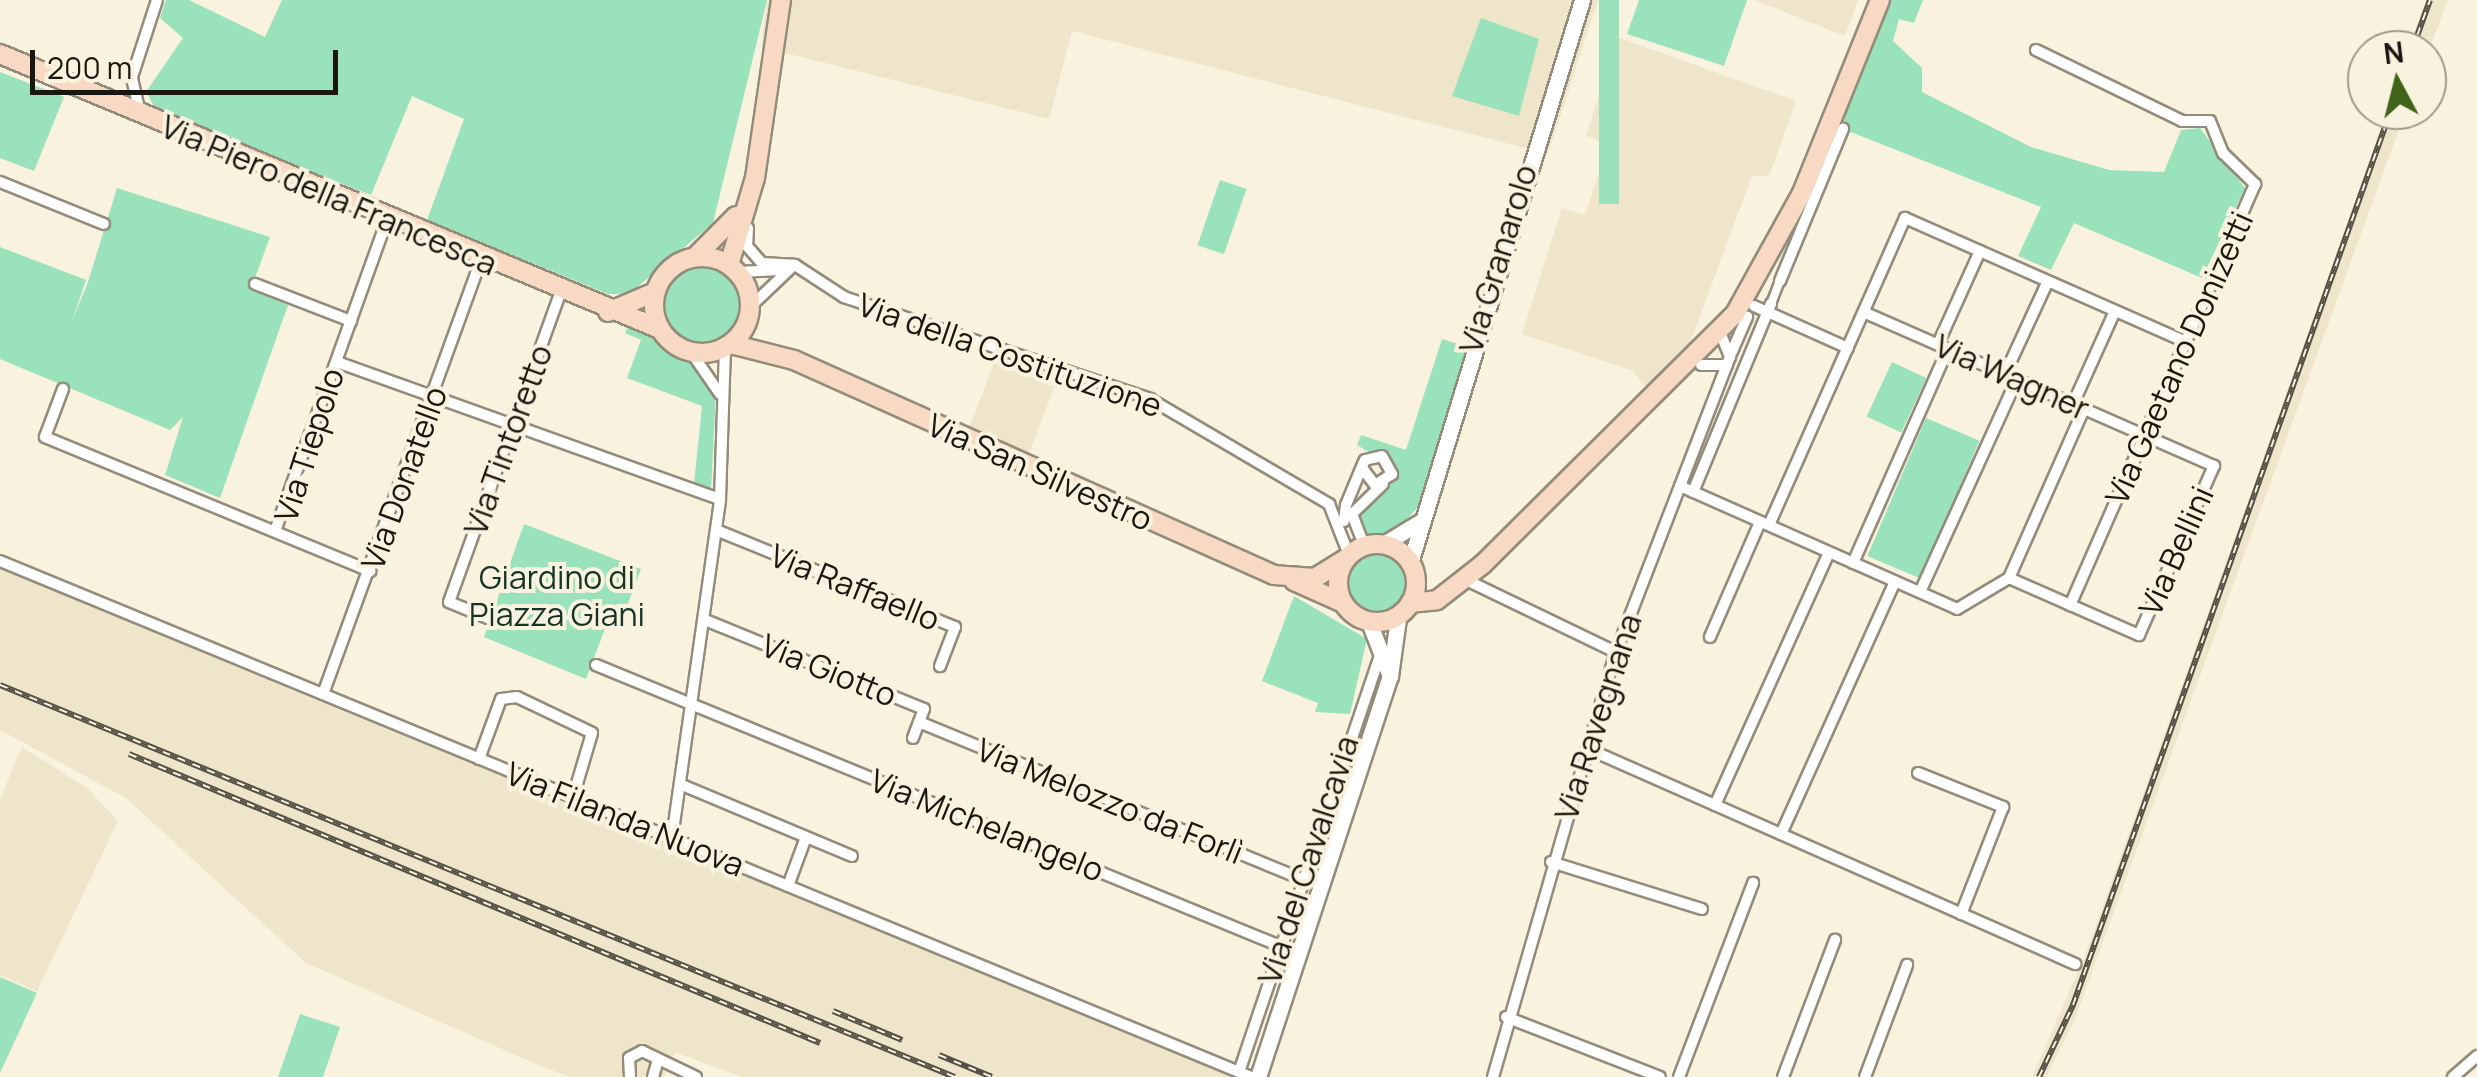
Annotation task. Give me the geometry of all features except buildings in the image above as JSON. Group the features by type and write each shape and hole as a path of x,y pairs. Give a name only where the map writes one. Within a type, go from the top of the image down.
{"main road":[{"path":"745,204 695,257 669,270 656,292 660,329 692,352 728,345 749,313 734,268 745,204 755,178 780,0"},
{"name":"Via Granarolo","path":"1412,567 1420,520 1582,0"},
{"name":"Via Ravegnana","path":"1726,349 1792,213 1808,196 1880,0"},
{"name":"Via Piero della Francesca","path":"3,58 603,312 660,329"},
{"name":"Via Ravegnana","path":"1726,349 1760,310 1792,213"},
{"path":"695,257 734,268"},
{"path":"603,312 656,292"},
{"name":"Via San Silvestro","path":"749,313 794,360"},
{"name":"Via San Silvestro","path":"728,345 794,360 1343,603"},
{"path":"1369,622 1437,600 1656,397 1726,349"},
{"path":"1656,397 1726,349"},
{"path":"1290,579 1315,578 1420,520"},
{"path":"1380,544 1438,586 1464,579"},
{"path":"1348,557 1343,603 1369,622 1390,676"},
{"path":"1404,610 1412,567"},
{"name":"Via del Cavalcavia","path":"1255,1077 1390,676 1404,610"}],"street":[{"path":"140,114 132,77 157,0"},
{"name":"Via Gaetano Donizetti","path":"2036,50 2182,121 2210,121 2224,153 2256,184 2070,605"},
{"name":"Via Ravegnana","path":"1693,492 1760,310 1780,281 1808,196 1843,129"},
{"name":"Via della Costituzione","path":"755,178 747,246 762,263 795,266 844,297 1150,399 1330,504 1344,527"},
{"path":"0,182 104,224"},
{"path":"1710,637 1906,218 2184,340"},
{"name":"Via Tiepolo","path":"370,571 275,531 387,220"},
{"path":"1854,562 1980,251"},
{"name":"Via Donatello","path":"323,694 481,260"},
{"path":"734,268 795,266"},
{"path":"749,313 795,266"},
{"path":"1920,592 2048,282"},
{"path":"255,284 351,322"},
{"name":"Via Tintoretto","path":"488,618 449,602 514,432 560,294"},
{"path":"1760,310 1848,348"},
{"path":"1680,486 1957,609 2009,578 2115,311"},
{"name":"Via Wagner","path":"1864,312 2214,466"},
{"path":"672,838 694,705 720,499 728,345"},
{"name":"Via Ravegnana","path":"1493,1077 1506,1016 1616,652 1680,486 1726,349"},
{"path":"692,352 709,366 727,414"},
{"path":"337,362 514,432 565,450 596,452 720,499"},
{"path":"63,389 45,437 275,531"},
{"path":"1380,544 1362,540 1352,514 1383,484 1392,469 1386,458 1373,456 1362,468 1368,482 1383,484"},
{"name":"Via Bellini","path":"2070,605 2139,636 2214,466"},
{"name":"Via della Costituzione","path":"1348,557 1344,527 1349,498 1362,468"},
{"path":"1330,504 1349,498"},
{"name":"Via Raffaello","path":"716,530 955,627 940,666"},
{"path":"1715,805 1830,552"},
{"name":"Via Filanda Nuova","path":"0,561 1255,1077"},
{"path":"2009,578 2070,605"},
{"path":"1464,579 1616,652"},
{"path":"1781,834 1895,581"},
{"name":"Via Giotto","path":"705,620 924,709 912,738"},
{"name":"Via del Cavalcavia","path":"1238,1072 1382,650"},
{"name":"Via Michelangelo","path":"596,666 1280,946"},
{"path":"479,759 501,700 517,697 592,733 573,797"},
{"name":"Via Melozzo da Forlì","path":"918,722 1302,879"},
{"path":"1586,748 2075,964"},
{"path":"1918,774 2003,807 1961,914"},
{"path":"682,784 852,856"},
{"path":"788,886 806,836"},
{"path":"1551,862 1702,909"},
{"path":"1679,1077 1753,883"},
{"path":"1783,1077 1836,940"},
{"path":"1865,1077 1908,965"},
{"path":"1506,1016 1660,1077"},
{"path":"630,1077 626,1062 637,1052 696,1077"},
{"path":"2454,1077 2477,1056"},
{"path":"654,1077 657,1063"}],"shaded area":[{"path":"767,0 1598,0 1548,154 1072,31 1049,119 761,47"},
{"path":"1755,0 1858,0 1845,36"},
{"path":"2426,0 2448,0 2437,30 2415,30"},
{"path":"1617,37 1796,101 1769,176 1752,176 1684,359 1650,391 1631,370 1522,334 1562,208 1585,215 1609,144 1586,136"},
{"path":"2381,130 2399,130 2074,1022 2046,1077 2032,1077 2085,956"},
{"path":"994,363 1055,386 1029,454 968,431"},
{"path":"0,567 281,686 1240,1077 741,1077 675,1052 664,1077 571,1077 543,1067 306,963 126,798 0,730"},
{"path":"22,747 87,788 118,821 37,991 0,975 0,799"}],"green space":[{"path":"166,0 189,0 265,37 282,0 767,0 713,223 629,294 608,294 427,220 464,119 412,96 371,195 157,111 146,92 183,38 160,18"},
{"path":"1599,0 1619,0 1619,204 1599,204"},
{"path":"1639,0 1747,0 1724,66 1627,34"},
{"path":"1890,0 1923,0 1914,23 1899,19 1893,41 1922,68 1922,92 2031,147 2109,170 2164,172 2181,130 2200,128 2245,188 2202,278 2074,223 2051,270 2018,256 2041,207 1843,129 1852,77"},
{"path":"1481,18 1539,39 1519,116 1452,96"},
{"path":"0,72 64,97 34,171 0,158"},
{"path":"1220,180 1246,189 1224,254 1198,245"},
{"path":"117,188 270,237 251,289 288,305 220,498 165,475 183,417 170,430 0,359 0,247 86,280 72,321 88,282"},
{"path":"702,268 728,279 739,305 728,331 702,342 676,331 665,305 676,279"},
{"path":"629,325 699,362 716,392 711,492 694,484 702,406 627,378 641,340 625,333"},
{"path":"1442,339 1468,347 1417,508 1393,535 1369,536 1356,514 1396,468 1357,445 1361,435 1406,450"},
{"path":"1892,362 1926,378 1901,432 1867,416"},
{"path":"1926,418 1979,441 1921,579 1867,556"},
{"name":"Giardino di Piazza Giani","path":"524,524 641,569 626,609 614,605 586,679 484,637"},
{"path":"1376,555 1397,563 1405,584 1397,605 1376,613 1355,605 1347,584 1355,563"},
{"path":"1294,596 1367,639 1350,714 1315,712 1318,703 1262,681"},
{"path":"0,977 37,993 0,1073"},
{"path":"300,1014 340,1027 323,1077 278,1077"}],"railway":[{"path":"2419,30 2430,0"},
{"path":"2039,1077 2073,1005 2384,130"},
{"path":"0,685 955,1077"},
{"path":"129,754 820,1043"},
{"path":"833,1011 902,1040"},
{"path":"939,1055 992,1077"}]}
